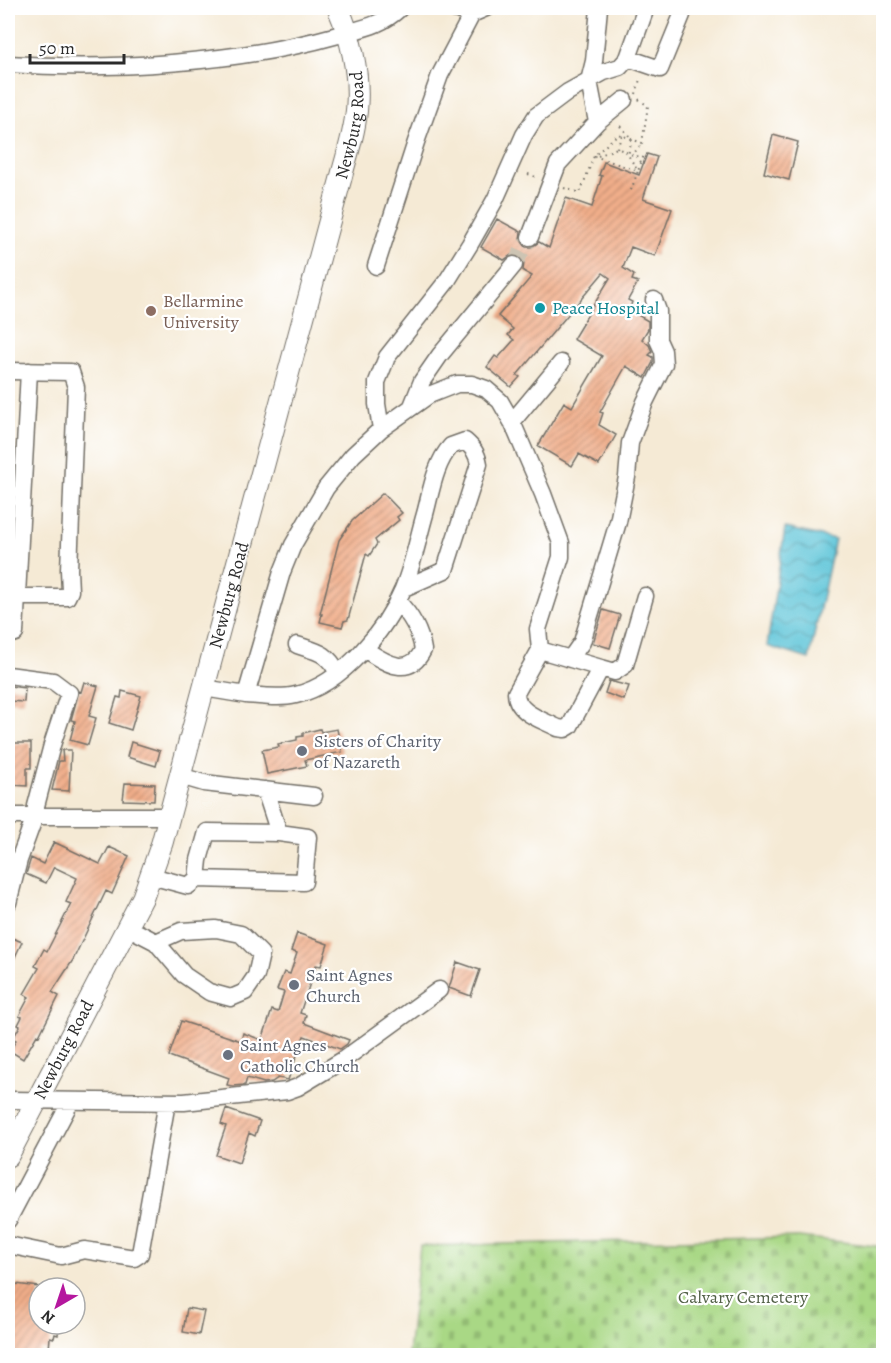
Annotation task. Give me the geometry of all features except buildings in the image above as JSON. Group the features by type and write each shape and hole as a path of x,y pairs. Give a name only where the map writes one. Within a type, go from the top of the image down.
{"main road":[{"name":"Newburg Road","path":"8,1156 127,927 151,876 169,816 355,121 356,74 347,32 338,8"}],"street":[{"path":"8,64 79,67 175,62 297,45 382,22 400,8"},
{"path":"376,266 440,75 479,10 451,8"},
{"path":"597,122 589,81 594,61 599,8"},
{"path":"381,429 376,404 377,382 387,357 447,281 470,244 495,200 524,135 536,116 568,92 620,66 628,58 646,8"},
{"path":"628,58 660,69 682,15"},
{"path":"530,237 558,164 597,122 624,100"},
{"path":"412,407 422,381 440,355 514,266"},
{"path":"570,659 582,642 616,532 627,477 630,443 645,402 664,364 663,351 658,340 659,320 654,300"},
{"path":"512,422 561,363"},
{"path":"8,371 71,372 76,387 70,591 67,597 17,597"},
{"path":"8,635 15,633 29,371"},
{"path":"246,695 282,572 293,545 326,488 353,455 381,429 429,395 457,384 472,384 486,389 500,401 512,422 543,494 561,543 561,557 538,629 540,651 516,693 516,700 520,708 558,728 565,729 570,726 601,668"},
{"path":"204,688 246,695 277,697 296,695 319,686 338,673 364,649 385,624 400,594 439,465 451,446 465,441 477,455 479,464 445,570 400,594"},
{"path":"364,649 396,666 405,666 419,657 423,650 416,625 400,594"},
{"path":"540,651 615,672 625,665 645,596"},
{"path":"297,645 324,654 331,660 338,673"},
{"path":"8,675 53,681 69,693 52,745 35,816 19,860 8,903"},
{"path":"180,776 204,783 314,796"},
{"path":"265,790 279,834"},
{"path":"8,816 169,816"},
{"path":"151,876 188,886 197,879 304,882 308,837 207,832 199,860 197,879"},
{"path":"127,927 156,942 184,975 209,992 231,998 245,992 256,976 261,954 241,934 216,929 181,931 156,942"},
{"path":"8,1100 184,1102 274,1093 298,1087 343,1060 439,990"},
{"path":"8,1220 71,1101"},
{"path":"8,1245 61,1256 84,1250 134,1258 140,1254 167,1102"}],"path":[{"path":"865,8 884,10"},
{"path":"641,162 635,152 642,143 648,106 635,97 643,70"},
{"path":"620,126 632,139"},
{"path":"528,174 580,193 595,156 624,130"},
{"path":"620,135 642,143"},
{"path":"617,148 620,135"},
{"path":"632,139 628,153 638,171"},
{"path":"595,156 617,148 637,157"},
{"path":"630,193 644,155"},
{"path":"595,156 638,171"}],"green space":[{"name":"Calvary Cemetery","path":"799,1237 883,1247 883,1355 408,1355 420,1246"}],"water":[{"path":"785,528 835,539 809,659 767,646"}],"tunnel":[{"path":"514,265 530,237"}],"place":[{"name":"Peace Hospital","path":"540,308"},
{"name":"Bellarmine University","path":"151,311"},
{"name":"Sisters of Charity of Nazareth","path":"302,751"},
{"name":"Saint Agnes Church","path":"294,985"},
{"name":"Saint Agnes Catholic Church","path":"228,1055"}]}
